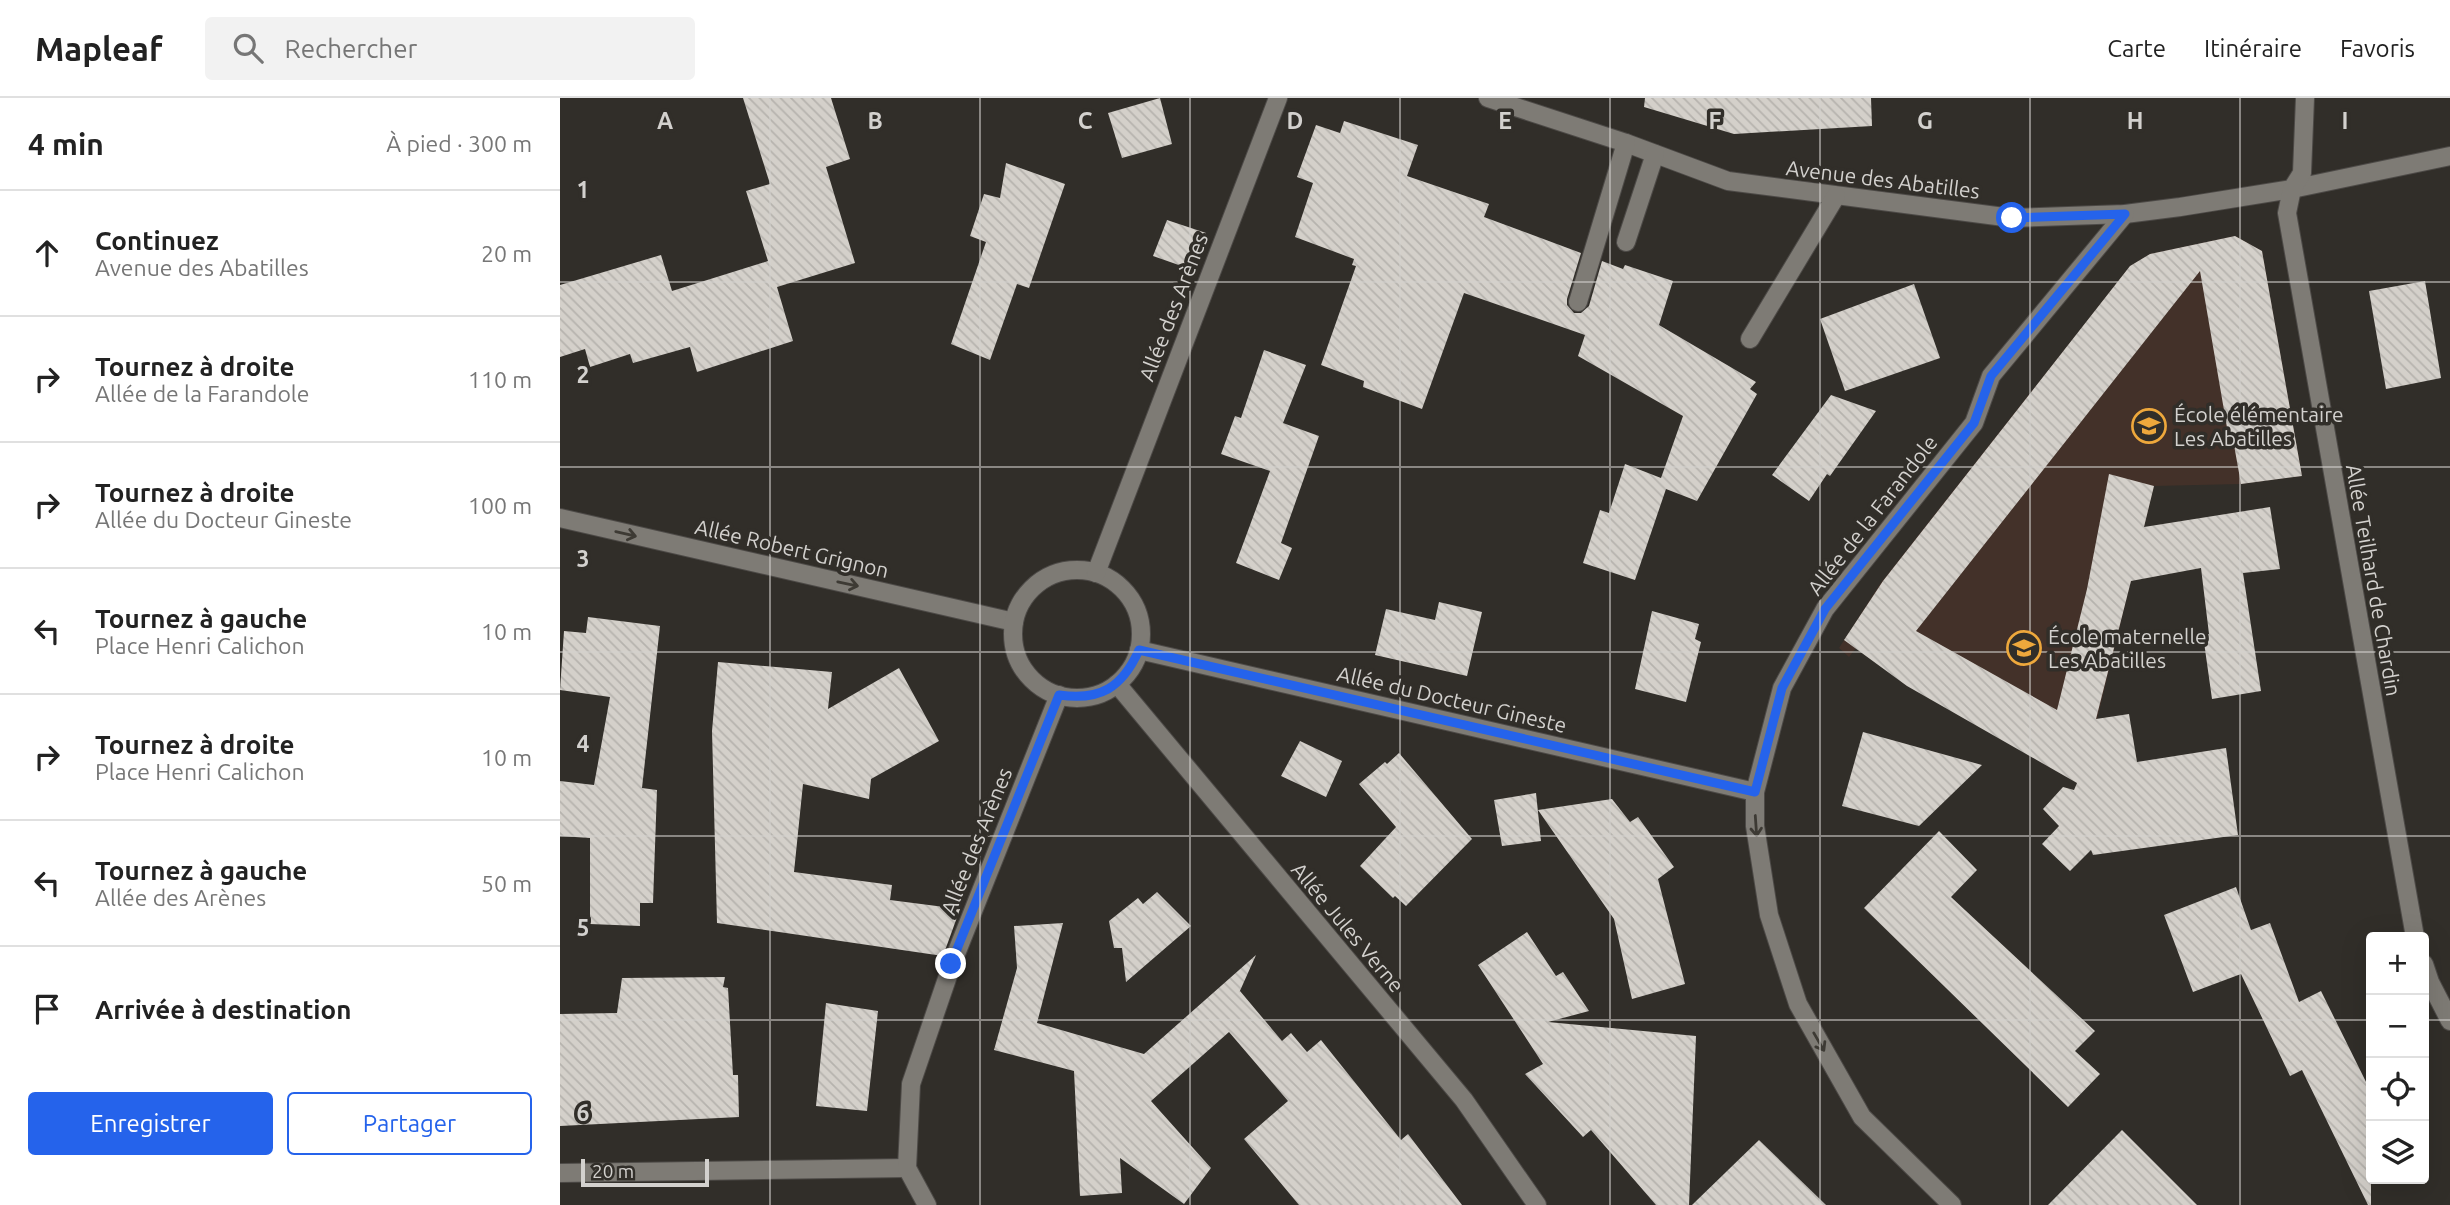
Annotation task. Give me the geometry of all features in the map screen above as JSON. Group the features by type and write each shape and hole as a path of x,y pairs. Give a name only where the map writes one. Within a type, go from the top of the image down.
{"street":[{"name":"Allée des Arènes","path":"1096,573 1278,98"},
{"name":"Avenue des Abatilles","path":"1488,98 1626,143 1728,181 2012,218 2125,214 2292,189 2450,156"},
{"name":"Allée Teilhard de Chardin","path":"2305,98 2302,173 2292,189 2287,213 2413,932"},
{"path":"1578,302 1626,143"},
{"path":"1626,242 1655,155"},
{"path":"1750,339 1836,195"},
{"name":"Allée de la Farandole","path":"1952,1205 1862,1117 1798,1004 1769,915 1755,826 1755,792 1782,688 1825,609 1974,423 1991,376 2125,214"},
{"name":"Allée Robert Grignon","path":"560,518 1014,622"},
{"path":"1075,570 1096,573 1113,581 1128,595 1137,611 1141,631 1139,650 1131,668 1117,684 1099,694 1079,698 1059,695 1042,687 1018,659 1013,641 1014,622 1021,602 1035,585 1053,574 1075,570"},
{"name":"Allée du Docteur Gineste","path":"1139,650 1755,792"},
{"name":"Allée Jules Verne","path":"1117,684 1464,1100 1537,1205"},
{"name":"Allée des Arènes","path":"907,1168 911,1084 951,964 1059,695"},
{"path":"2429,979 2450,1021"},
{"path":"560,1173 907,1168 927,1205"}],"shaded area":[{"name":"École élémentaire Les Abatilles","path":"2235,236 2262,251 2302,476 2241,484 2154,486 2081,785 1856,648 1849,657 1839,648 1880,584 2130,266 2150,254"}],"building":[{"path":"743,98 831,98 850,159 826,167 855,263 777,287 793,341 697,372 690,347 633,363 630,354 590,367 585,349 560,357 560,285 661,255 672,291 768,261 746,191 770,184"},
{"path":"1160,98 1172,144 1122,158 1108,113"},
{"path":"1645,98 1871,98 1872,126 1734,134 1644,107"},
{"path":"1344,121 1418,145 1407,176 1489,204 1484,217 1581,253 1567,299 1567,305 1574,313 1581,313 1589,306 1602,261 1623,269 1625,265 1673,281 1659,325 1756,382 1750,389 1757,394 1697,501 1666,489 1635,580 1583,563 1600,510 1609,513 1625,464 1661,478 1683,416 1578,356 1585,335 1464,293 1422,409 1363,387 1364,381 1321,365 1356,266 1352,265 1354,259 1295,237 1313,183 1297,177 1316,125 1340,133"},
{"path":"1006,163 1065,184 1029,288 1017,284 990,360 951,344 986,242 970,236 984,194 1000,198"},
{"path":"1167,220 1206,233 1193,270 1153,256"},
{"path":"2235,236 2262,251 2302,476 2241,484 2234,445 2230,445 2200,271 1916,631 2057,710 2087,589 2109,474 2154,486 2144,527 2270,507 2280,569 2243,573 2261,691 2212,699 2203,635 2209,634 2201,568 2131,581 2096,719 2129,714 2137,762 2226,748 2238,835 2093,855 2091,850 2070,871 2042,844 2059,826 2043,809 2063,787 2074,790 2077,783 1907,686 1844,640 1883,581 2130,266 2150,254"},
{"path":"2425,281 2441,378 2386,389 2369,291"},
{"path":"1914,284 1940,358 1845,391 1820,319"},
{"path":"1264,350 1306,365 1283,423 1319,436 1281,543 1292,548 1279,580 1236,563 1270,471 1221,454 1235,416 1241,418"},
{"path":"1831,395 1876,411 1809,501 1772,475"},
{"path":"1439,602 1482,612 1467,676 1375,655 1386,609 1435,620"},
{"path":"1652,611 1699,624 1695,639 1701,642 1686,702 1635,689"},
{"path":"588,617 660,626 642,788 657,790 653,903 640,903 640,926 590,924 590,838 560,836 560,781 594,785 610,697 560,690 564,631 586,633"},
{"path":"718,662 832,672 828,709 899,668 939,741 871,779 869,799 803,784 794,872 892,885 890,900 960,909 943,956 717,923 712,731"},
{"path":"1863,732 1982,765 1919,826 1842,806"},
{"path":"1300,741 1342,761 1326,797 1281,776"},
{"path":"1399,753 1472,839 1406,906 1395,896 1393,898 1360,866 1396,827 1359,784"},
{"path":"1536,793 1541,841 1502,846 1494,800"},
{"path":"1612,799 1630,822 1638,817 1674,867 1658,879 1685,984 1632,999 1614,919 1538,810"},
{"path":"1939,831 1977,870 1951,897 2095,1031 2075,1051 2100,1074 2068,1107 1864,908"},
{"path":"2236,887 2251,930 2270,923 2299,1002 2321,991 2366,1082 2366,1184 2371,1184 2371,1205 2368,1205 2302,1070 2290,1076 2241,974 2193,992 2164,915"},
{"path":"1157,892 1191,926 1126,982 1122,948 1114,948 1109,921 1138,898 1143,904"},
{"path":"1063,923 1037,1023 1144,1054 1256,955 1239,993 1240,991 1282,1041 1291,1033 1307,1052 1321,1040 1401,1140 1408,1134 1462,1205 1299,1205 1244,1139 1288,1101 1229,1032 1151,1101 1211,1168 1184,1204 1120,1158 1122,1193 1080,1196 1074,1071 994,1050 1017,968 1014,926"},
{"path":"1527,932 1556,976 1563,972 1589,1011 1548,1022 1696,1036 1689,1205 1656,1205 1591,1130 1583,1137 1525,1074 1543,1064 1478,965"},
{"path":"725,977 723,987 728,988 733,1075 738,1075 739,1117 560,1126 560,1014 617,1013 622,978"},
{"path":"826,1003 878,1011 867,1111 816,1106"},
{"path":"2122,1130 2197,1205 2048,1205"},
{"path":"1759,1140 1826,1205 1692,1205"}],"place":[{"name":"École élémentaire Les Abatilles","path":"2149,426"},
{"name":"École maternelle Les Abatilles","path":"2024,648"}],"route":[{"path":"951,964 1059,695 1079,698 1099,694 1117,684 1131,668 1139,650 1755,792 1782,688 1825,609 1974,423 1991,376 2125,214 2012,218"}]}
